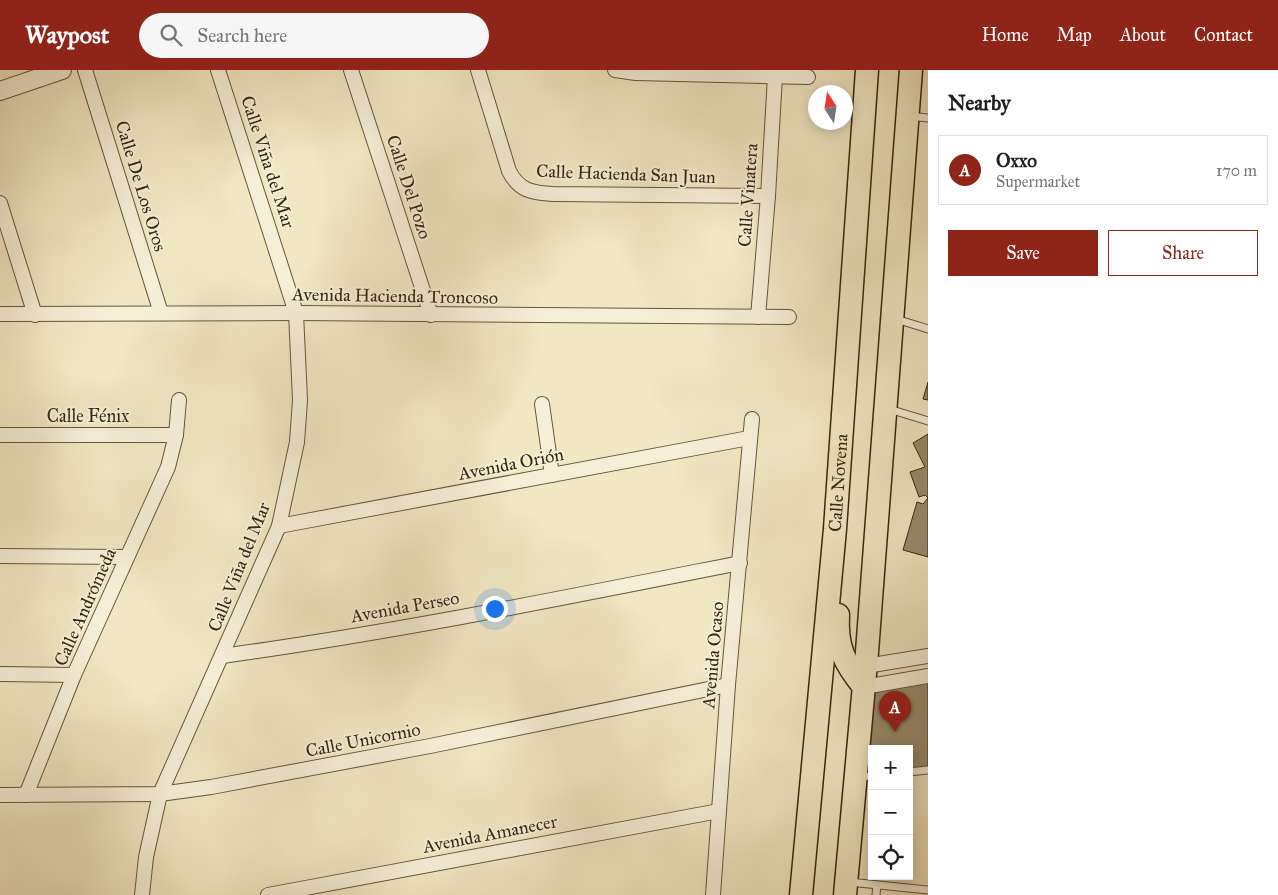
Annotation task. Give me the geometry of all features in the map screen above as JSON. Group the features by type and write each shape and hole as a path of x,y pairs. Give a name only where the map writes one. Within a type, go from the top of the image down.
{"main road":[{"name":"Calle Novena","path":"801,895 835,529 867,70"},
{"path":"846,888 864,777 865,676 893,319 918,117 911,70"},
{"path":"835,529 840,562 837,631 846,664 865,676"}],"street":[{"path":"0,91 62,70"},
{"name":"Calle De Los Oros","path":"85,70 161,313"},
{"name":"Calle Viña del Mar","path":"142,895 146,857 160,794 279,526 297,442 300,400 296,313 218,70"},
{"name":"Calle Del Pozo","path":"351,70 431,315"},
{"name":"Calle Hacienda San Juan","path":"478,70 509,171 514,182 524,189 553,194 768,196"},
{"path":"615,70 636,73 808,77"},
{"name":"Calle Vinatera","path":"758,317 768,196 774,76"},
{"path":"0,204 35,315"},
{"name":"Avenida Hacienda Troncoso","path":"0,314 296,313 790,317"},
{"name":"Calle Andrómeda","path":"26,795 74,674 159,490 174,450 179,400"},
{"path":"542,404 552,475"},
{"name":"Avenida Ocaso","path":"713,895 728,685 752,419"},
{"name":"Calle Fénix","path":"0,435 176,434"},
{"name":"Avenida Orión","path":"279,526 749,438"},
{"path":"0,556 127,557"},
{"name":"Avenida Perseo","path":"222,656 459,617 740,563"},
{"path":"865,676 928,656"},
{"path":"0,674 74,674"},
{"path":"865,676 928,676"},
{"name":"Calle Unicornio","path":"0,795 160,794 211,787 430,746 728,685"},
{"name":"Avenida Amanecer","path":"268,895 719,811"}],"lane":[{"path":"893,319 928,329"},
{"path":"886,409 928,421"},
{"path":"913,772 928,770"},
{"path":"876,895 877,885"},
{"path":"846,888 877,885 915,892 928,890"}],"building":[{"path":"928,382 928,400 923,399"},
{"path":"928,434 928,498 925,495 919,497 910,472 925,467 913,443"},
{"path":"928,498 928,557 903,550 917,502 923,504"},
{"path":"928,679 928,766 913,768 913,745 868,745 868,774 858,775 866,689"}],"place":[{"name":"Oxxo","path":"895,732"}]}
